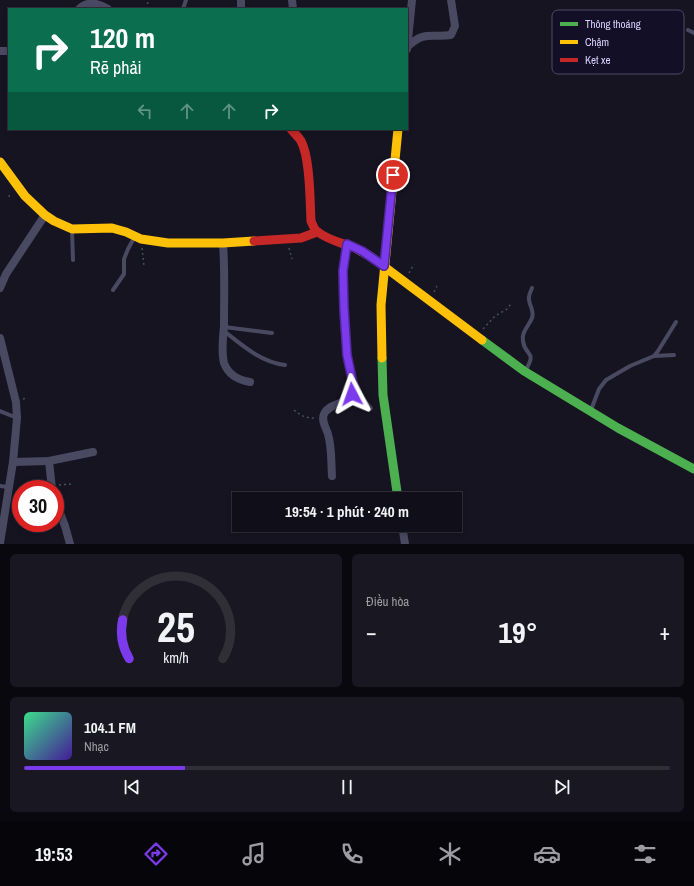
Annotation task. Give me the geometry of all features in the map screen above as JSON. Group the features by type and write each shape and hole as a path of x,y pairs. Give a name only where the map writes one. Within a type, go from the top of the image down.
{"street":[{"path":"408,38 412,0"},
{"path":"408,47 420,37 429,35 451,35 455,26 451,0"},
{"path":"87,1 106,8"},
{"path":"292,130 301,141 305,153 308,173 311,221 317,232 362,251 524,371 590,412 694,469"},
{"path":"397,492 383,395 381,305 398,130"},
{"path":"0,162 25,196 45,215 72,229 112,228 138,237 168,243 223,243 301,238 317,232"},
{"path":"0,288 3,273 45,215"},
{"path":"223,243 225,270 224,362 228,370 236,377 250,382"},
{"path":"332,476 331,448 323,417 329,408 348,399 354,388 347,355 344,308 343,271 347,244"},
{"path":"0,338 1,348 16,402 17,418 13,462 4,487 0,543"},
{"path":"13,462 49,461 93,452"},
{"path":"49,461 51,480"},
{"path":"64,523 70,544"},
{"path":"403,532 405,544"}],"lane":[{"path":"688,30 694,33"},
{"path":"72,229 73,260"},
{"path":"113,290 124,274 124,259 128,249 138,237"},
{"path":"524,371 531,361 530,354 524,346 523,334 532,318 533,312 529,297 532,288"},
{"path":"654,356 676,322"},
{"path":"224,328 272,333"},
{"path":"224,328 259,357 273,364 285,365"},
{"path":"590,412 599,389 606,380 630,366 654,356 674,355"},
{"path":"354,388 371,408"},
{"path":"0,411 17,418"}],"path":[{"path":"138,237 144,266"},
{"path":"476,336 489,321 507,309 511,304"},
{"path":"294,410 306,418 323,417"},
{"path":"64,485 71,484"}],"traffic: fast":[{"path":"482,340 524,371 618,428 694,469"},
{"path":"382,358 383,395 397,492"}],"traffic: slow":[{"path":"382,358 381,305 398,130"},
{"path":"0,162 25,196 45,215 72,229 112,228 126,232 141,239 168,243 223,243 254,241"},
{"path":"357,249 370,256 482,340"}],"traffic: jam":[{"path":"292,130 299,138 304,148 309,180 311,221 314,227 322,235 357,249"},
{"path":"254,241 301,238 317,232"}],"route":[{"path":"352,394 354,388 347,355 344,308 343,271 347,244 362,251 384,266 393,175"}]}
